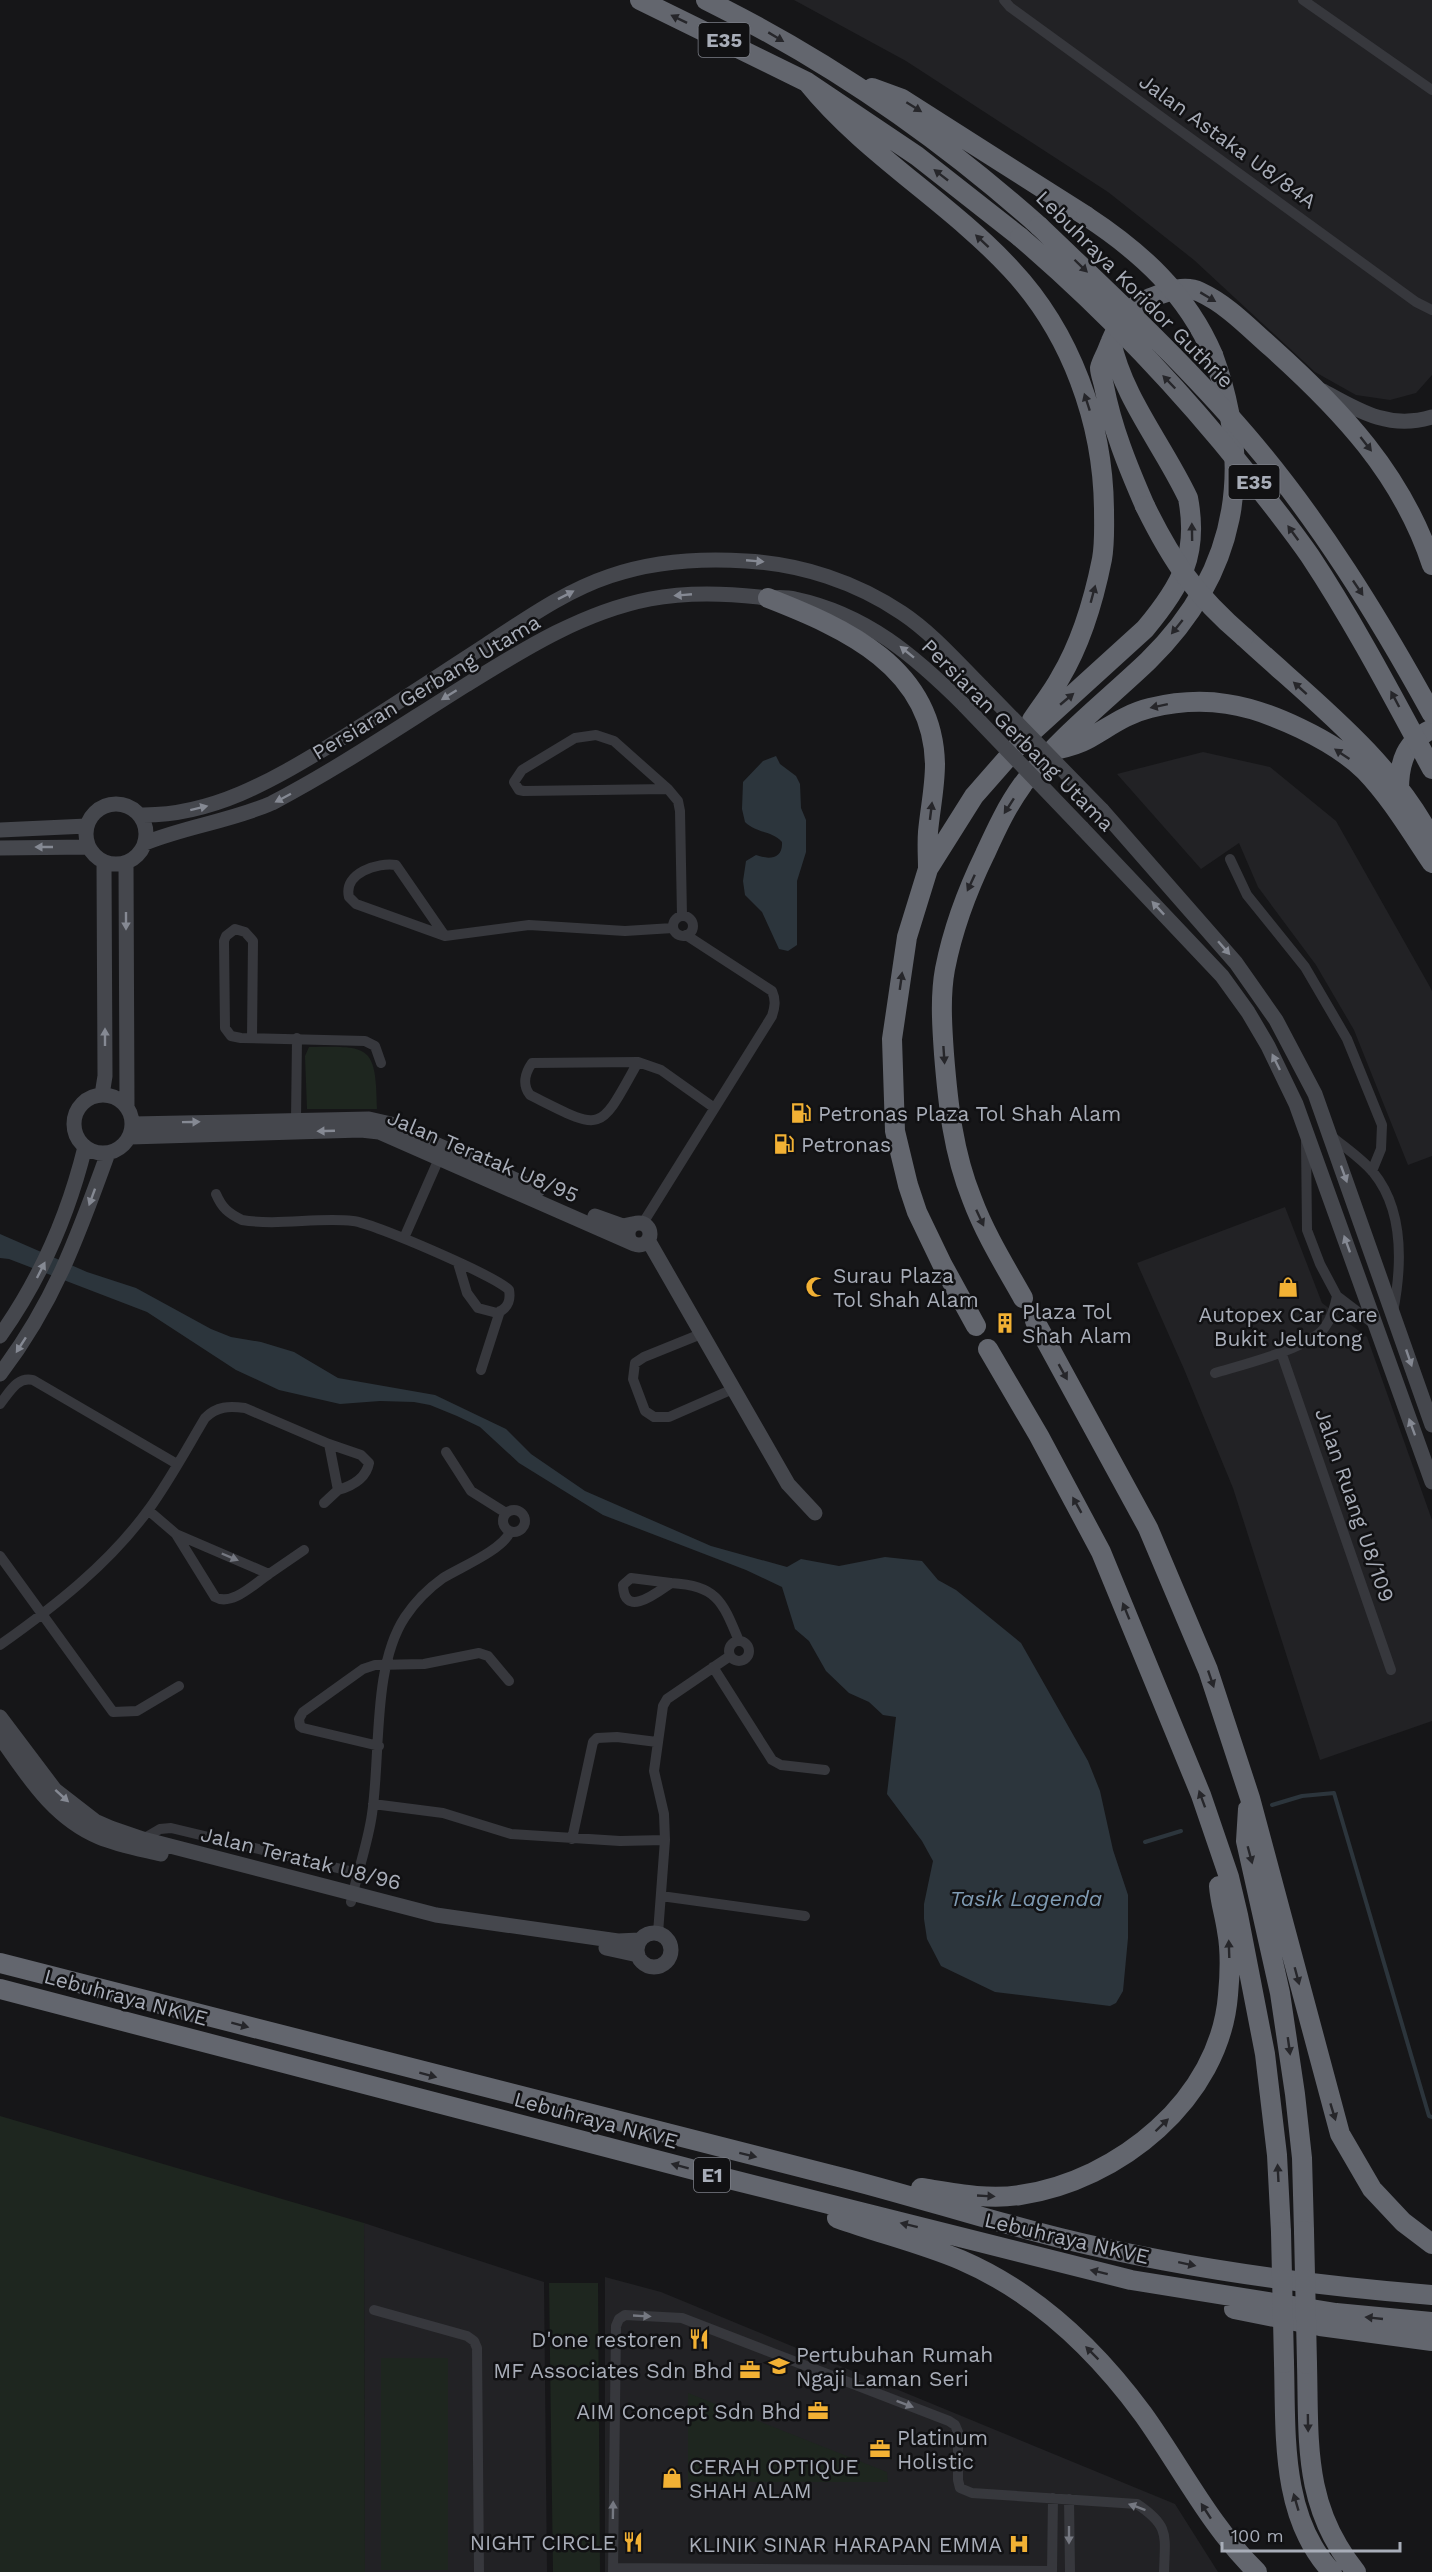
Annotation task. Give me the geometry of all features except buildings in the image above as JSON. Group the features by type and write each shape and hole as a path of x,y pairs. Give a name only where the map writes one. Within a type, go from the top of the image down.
{"highway":[{"name":"Lebuhraya Koridor Guthrie","path":"640,0 807,82 916,156 1020,237 1059,271 1173,386 1222,441 1276,510 1308,554 1344,611 1378,668 1432,769"},
{"name":"Lebuhraya Koridor Guthrie","path":"706,0 768,32 841,76 960,161 1039,226 1167,349 1247,437 1291,493 1362,594 1432,714"},
{"path":"841,76 902,99 1113,233 1164,278 1194,318 1214,355 1229,406 1235,465 1232,510 1214,570 1193,608 1150,659 1051,751 1024,784 1004,814 966,893 950,946 943,996 949,1113 959,1163 980,1219 1023,1298"},
{"path":"807,82 829,110 852,131 934,197 1011,268 1028,288 1053,326 1080,379 1089,407 1102,478 1104,535 1102,557 1093,597 1074,649 1060,678 1028,725 1024,739"},
{"path":"1432,565 1415,521 1382,465 1345,418 1313,385 1228,309 1198,291 1185,289 1170,290 1141,302 1125,315 1100,368 1126,463 1145,506 1173,559 1213,610 1347,730 1399,790 1432,840"},
{"path":"976,1326 917,1212 902,1165 894,1123 892,1039 907,937 928,869 974,796 1024,739 1146,629 1181,580 1192,544 1188,498 1127,389 1116,363 1111,341"},
{"path":"768,598 819,617 871,648 889,663 915,695 923,710 934,749 928,869"},
{"path":"1051,751 1085,741 1137,711 1167,704 1208,702 1244,708 1309,734 1355,763 1381,789 1432,863"},
{"path":"1399,790 1400,764 1406,750 1416,739 1432,729"},
{"path":"1035,1321 1148,1528 1200,1649 1250,1798 1340,2134 1372,2188 1403,2222 1432,2244"},
{"path":"988,1348 1101,1552 1201,1795 1221,1854 1238,1915 1265,2054 1277,2155 1286,2458 1298,2511 1314,2548 1332,2572"},
{"path":"1250,1798 1246,1841 1280,1993 1302,2158 1309,2459 1314,2487 1328,2528 1340,2552 1356,2572"},
{"path":"866,2183 912,2186 988,2196 1019,2195 1047,2190 1099,2170 1143,2143 1175,2113 1204,2071 1222,2026 1228,1995 1229,1949 1219,1891 1218,1870 1221,1854"},
{"name":"Lebuhraya NKVE","path":"0,1963 541,2104 866,2183 1061,2238 1202,2267 1334,2287 1432,2295"},
{"name":"Lebuhraya NKVE","path":"0,1989 725,2178 1131,2280 1336,2313 1432,2322"},
{"path":"725,2178 963,2261 1009,2286 1046,2312 1098,2359 1128,2394 1232,2547 1257,2572"},
{"path":"1131,2280 1234,2309 1320,2326 1432,2341"}],"main road":[{"path":"1313,385 1372,417 1406,421 1432,417"},
{"name":"Persiaran Gerbang Utama","path":"87,826 97,810 105,805 125,804 141,815 176,813 253,790 378,715 564,595 608,576 669,562 704,560 761,562 796,567 830,577 870,594 918,624 1102,810 1243,972 1276,1020 1315,1094 1432,1425"},
{"name":"Persiaran Gerbang Utama","path":"126,863 141,852 146,843 177,832 234,819 272,803 540,639 599,614 649,599 710,593 792,598 853,618 902,647 965,705 1222,976 1248,1012 1268,1046 1296,1104 1432,1482"},
{"path":"141,815 147,834 146,843"},
{"path":"0,830 87,826 86,837 89,847 104,862 126,863 127,1108 131,1130 117,1151 108,1154 92,1152 78,1140 74,1130 77,1110 83,1102 102,1095 112,1096 127,1108"},
{"path":"0,848 89,847"},
{"path":"102,1095 105,1076 104,862"},
{"name":"Jalan Teratak U8/95","path":"131,1130 296,1120 369,1119 390,1124 441,1153 641,1242"},
{"name":"Jalan Teratak U8/95","path":"131,1130 362,1130 388,1135 441,1153 609,1222 623,1226 638,1223"},
{"path":"0,1336 21,1306 43,1267 58,1231 85,1147"},
{"path":"0,1374 40,1315 61,1277 108,1154"},
{"path":"638,1223 627,1233 630,1241 641,1242 701,1334 788,1484 815,1513"},
{"name":"Jalan Teratak U8/96","path":"0,1717 39,1772 71,1804 95,1821 143,1839 352,1898"},
{"name":"Jalan Teratak U8/96","path":"0,1737 46,1799 62,1815 99,1837 352,1898 461,1920 618,1941 639,1948"},
{"path":"658,1933 665,1936 671,1945 670,1956 666,1962 652,1967 645,1964 639,1948 648,1934 658,1933"}],"street":[{"name":"Jalan Astaka U8/84A","path":"1004,0 1029,21 1416,302 1432,310"},
{"path":"1303,0 1432,90"},
{"path":"668,789 524,791 519,790 514,782 522,770 575,738 596,735 614,741 668,789 678,801 681,811 682,916"},
{"path":"1230,860 1247,895 1305,967 1347,1039 1382,1125 1381,1149 1372,1171"},
{"path":"445,936 396,865 386,863 376,865 359,874 350,883 349,897 356,904 445,936 529,925 625,932 673,928"},
{"path":"638,1223 772,1016 775,999 772,991 686,935 678,935 673,928 675,919 682,916 689,918 692,924 691,930 686,935"},
{"path":"252,1038 253,941 245,932 235,929 226,936 224,941 225,1028 231,1035 252,1038 365,1041 375,1046 381,1063"},
{"path":"296,1120 297,1038"},
{"path":"638,1062 612,1109 603,1118 592,1122 581,1120 530,1095 527,1091 526,1072 532,1063 638,1062 661,1070 713,1107"},
{"path":"1306,1130 1307,1230 1320,1264 1337,1296 1376,1325"},
{"path":"1330,1135 1372,1171 1382,1185 1395,1214 1399,1250 1398,1285 1393,1311"},
{"path":"404,1238 441,1153"},
{"path":"216,1194 221,1206 229,1214 242,1220 353,1221 373,1225 507,1287 511,1299 501,1311 481,1370"},
{"path":"458,1263 467,1293 478,1308 488,1312 501,1311"},
{"path":"1215,1373 1281,1352 1314,1338 1325,1328 1334,1310 1337,1296"},
{"path":"701,1334 644,1357 635,1363 633,1379 645,1411 654,1417 669,1417 733,1389"},
{"name":"Jalan Ruang U8/109","path":"1281,1352 1391,1670"},
{"path":"0,1404 20,1380 26,1378 33,1380 177,1464"},
{"path":"0,1646 44,1614 94,1570 148,1510 205,1418 219,1408 245,1408 329,1444 362,1455 369,1463 368,1471 358,1482 338,1490 324,1503"},
{"path":"329,1444 338,1490"},
{"path":"352,1898 373,1804 387,1665 392,1642 404,1617 422,1595 442,1579 502,1542 510,1532 520,1530 524,1524 524,1517 516,1510 506,1513 471,1491 446,1452"},
{"path":"148,1510 176,1534 269,1574"},
{"path":"506,1513 503,1524 510,1532"},
{"path":"176,1534 215,1597 220,1600 231,1599 304,1550"},
{"path":"0,1556 113,1712 136,1711 179,1686"},
{"path":"670,1582 704,1588 715,1597 728,1614 739,1641"},
{"path":"739,1641 745,1642 749,1647 748,1657 739,1662 730,1656 731,1645 739,1641"},
{"path":"379,1746 303,1728 298,1722 303,1712 363,1669 387,1665 423,1664 479,1653 488,1656 509,1680"},
{"path":"658,1933 665,1840 664,1814 654,1771 663,1706 667,1699 730,1656"},
{"path":"713,1667 772,1760 781,1765 825,1770"},
{"path":"572,1839 593,1742 597,1738 617,1737 657,1742"},
{"path":"373,1804 443,1813 511,1834 572,1839 665,1840"},
{"path":"143,1839 160,1830 171,1828 358,1873"},
{"path":"661,1896 805,1916"},
{"path":"374,2310 467,2336 474,2340 477,2359 479,2572"},
{"path":"1069,2499 1070,2572 613,2570 616,2326 619,2319 625,2315 682,2318 949,2421 955,2425 958,2432 960,2488 972,2493 993,2495 1053,2498 1069,2499 1137,2504 1151,2513 1162,2526 1165,2535 1164,2572"},
{"path":"1052,2571 1053,2498"}],"shaded area":[{"path":"794,0 1432,0 1432,375 1416,393 1390,400 1356,395 1315,372 1194,260 1108,192 906,61"},
{"path":"1203,752 1270,767 1336,821 1432,991 1432,1156 1408,1165 1354,1030 1316,965 1258,887 1239,843 1201,869 1117,774"},
{"path":"309,1047 345,1047 357,1049 366,1054 375,1072 377,1109 307,1109 305,1056"},
{"path":"1285,1207 1322,1303 1367,1337 1432,1520 1432,1721 1320,1760 1233,1488 1137,1263"},
{"path":"0,2116 364,2223 365,2572 0,2572"},
{"path":"364,2223 544,2282 547,2572 365,2572"},
{"path":"605,2277 661,2292 1175,2504 1218,2572 605,2572"},
{"path":"549,2283 598,2283 600,2572 553,2572"},
{"path":"381,2358 448,2358 448,2570 381,2570"},
{"path":"688,2393 887,2472 888,2482 688,2482"}],"water":[{"path":"776,756 780,764 796,776 800,784 801,808 806,820 806,852 797,881 797,945 788,951 779,949 762,912 745,895 743,881 746,861 756,855 774,857 782,848 782,842 778,838 749,826 745,822 742,809 743,782 763,761"},
{"name":"Tasik Lagenda","path":"0,1234 87,1272 136,1288 211,1329 231,1337 261,1342 294,1352 338,1378 435,1395 506,1429 531,1454 585,1491 711,1546 787,1567 801,1559 839,1566 885,1557 922,1561 938,1580 956,1590 1021,1643 1088,1761 1100,1791 1113,1850 1128,1895 1128,1938 1123,1991 1116,2003 1110,2006 995,1992 941,1966 927,1939 924,1919 924,1904 933,1861 922,1841 887,1794 896,1717 883,1715 869,1702 849,1693 826,1671 809,1641 795,1629 782,1587 746,1570 603,1515 519,1463 480,1427 430,1405 380,1401 340,1404 279,1390 236,1370 147,1312 9,1259 0,1258"}],"waterway":[{"path":"1272,1805 1302,1796 1334,1793 1429,2116 1432,2117"},
{"path":"1145,1842 1181,1831"}],"place":[{"name":"Petronas Plaza Tol Shah Alam","path":"801,1113"},
{"name":"Petronas","path":"784,1144"},
{"name":"Surau Plaza Tol Shah Alam","path":"816,1287"},
{"name":"Autopex Car Care Bukit Jelutong","path":"1288,1287"},
{"name":"Plaza Tol Shah Alam","path":"1005,1323"},
{"name":"D'one restoren","path":"699,2339"},
{"name":"Pertubuhan Rumah Ngaji Laman Seri","path":"779,2366"},
{"name":"MF Associates Sdn Bhd","path":"750,2370"},
{"name":"AIM Concept Sdn Bhd","path":"818,2411"},
{"name":"Platinum Holistic","path":"880,2449"},
{"name":"CERAH OPTIQUE SHAH ALAM","path":"672,2478"},
{"name":"NIGHT CIRCLE","path":"633,2542"},
{"name":"KLINIK SINAR HARAPAN EMMA","path":"1019,2544"}]}
